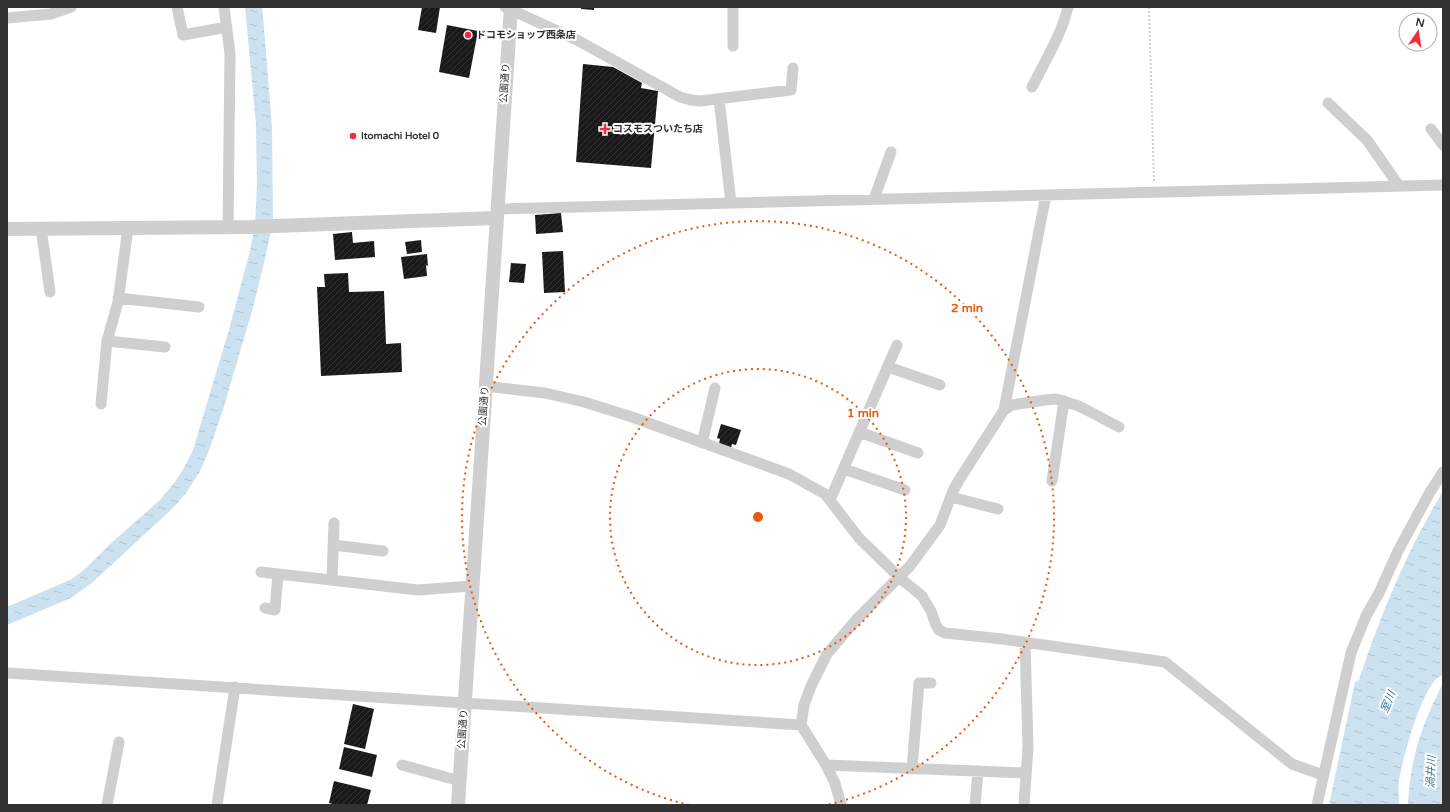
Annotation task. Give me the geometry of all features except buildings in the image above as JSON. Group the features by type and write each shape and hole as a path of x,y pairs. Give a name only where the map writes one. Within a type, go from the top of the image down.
{"street":[{"path":"7,18 51,14 58,9 71,7"},
{"path":"177,7 183,35 227,27"},
{"path":"224,7 230,54 228,227"},
{"path":"732,7 733,46"},
{"path":"1032,87 1058,38 1068,7"},
{"path":"508,8 579,41 680,96 691,100 700,101 792,90 793,68"},
{"name":"公園通り","path":"458,805 508,8"},
{"path":"719,98 731,203"},
{"path":"1328,103 1367,140 1399,186"},
{"path":"1431,129 1443,145"},
{"path":"874,199 891,152"},
{"path":"7,229 274,227 496,213 731,203 1443,185"},
{"path":"841,805 835,783 826,765 801,725 804,705 811,686 827,654 856,620 900,578 940,525 953,491 1004,410 1046,195"},
{"path":"41,228 50,292"},
{"path":"101,404 107,342 118,298 128,228"},
{"path":"118,298 199,307"},
{"path":"107,342 165,347"},
{"path":"830,500 897,345"},
{"path":"888,367 940,385"},
{"path":"485,386 545,393 584,402 632,417 702,444 789,474 825,494 859,538 900,578 922,596 931,611 936,625 945,633 1025,642 1165,662 1292,764 1323,776"},
{"path":"702,444 715,388"},
{"path":"1004,410 1012,405 1056,399 1079,406 1119,427"},
{"path":"1052,481 1064,401"},
{"path":"859,432 918,453"},
{"path":"844,469 905,490"},
{"path":"1317,805 1351,653 1366,616 1398,551 1430,492 1443,472"},
{"path":"951,497 998,509"},
{"path":"332,579 334,522"},
{"path":"333,545 383,551"},
{"path":"261,572 418,590 472,586"},
{"path":"265,608 275,610 278,574"},
{"path":"1024,805 1028,747 1025,642"},
{"path":"7,673 801,725"},
{"path":"912,769 919,682 931,683"},
{"path":"217,805 235,687"},
{"path":"107,805 119,742"},
{"path":"402,765 460,781"},
{"path":"826,765 1026,773"},
{"path":"975,805 978,771"}],"path":[{"path":"1149,7 1154,192"}],"water":[{"path":"245,7 262,7 272,127 273,220 252,311 223,410 208,453 199,473 186,493 174,507 93,582 71,598 7,625 7,607 72,579 85,569 109,545 160,500 175,482 193,450 228,333 250,251 255,225 257,184 256,124"},
{"name":"室川","path":"1443,491 1443,675 1436,679 1429,690 1409,739 1399,780 1399,805 1329,805 1355,682 1359,680 1376,631 1407,559"},
{"name":"渦井川","path":"1443,683 1443,805 1408,805 1411,772 1418,742 1423,727"}],"place":[{"name":"ドコモショップ西条店","path":"468,35"},
{"name":"コスモスついたち店","path":"605,129"},
{"name":"Itomachi Hotel 0","path":"353,136"}]}
